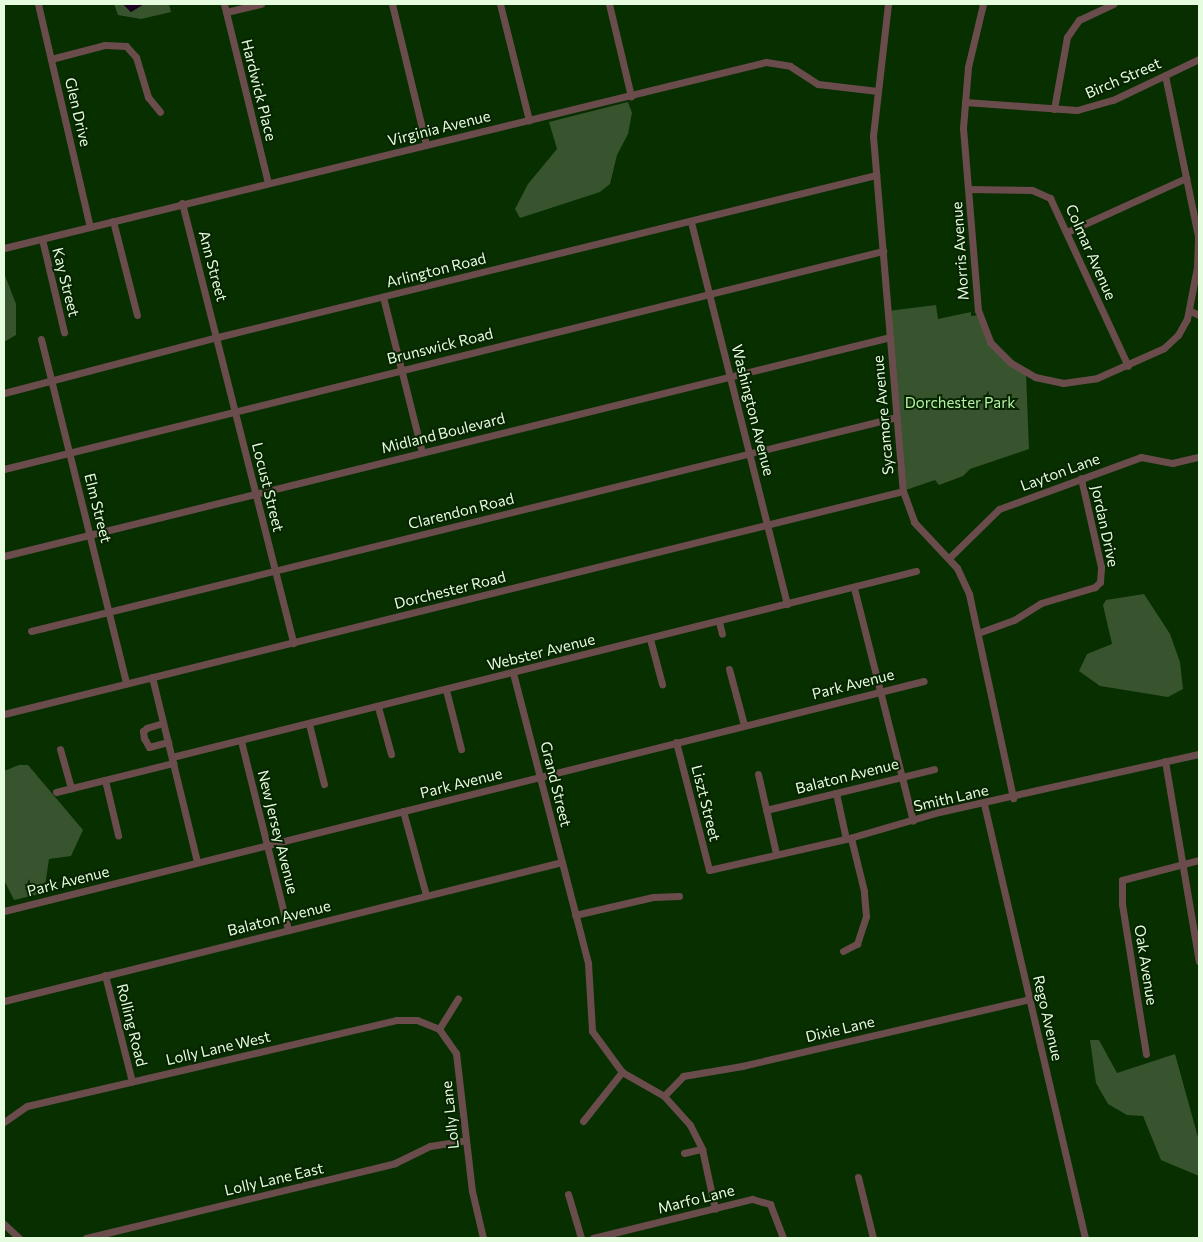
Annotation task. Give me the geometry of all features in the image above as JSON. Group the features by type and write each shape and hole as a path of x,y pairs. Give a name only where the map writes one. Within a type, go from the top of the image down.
{"street":[{"name":"Glen Drive","path":"38,4 90,227"},
{"name":"Hardwick Place","path":"224,4 268,183"},
{"path":"226,12 260,4"},
{"path":"392,4 426,145"},
{"path":"500,4 529,120"},
{"path":"610,4 631,96"},
{"name":"Sycamore Avenue","path":"888,4 873,136 903,491 914,522 949,558 969,594 1013,798"},
{"name":"Morris Avenue","path":"983,4 968,68 963,128 978,310 986,334 1000,353 1026,373 1053,382 1084,382 1128,366 1170,343 1181,330 1190,311"},
{"path":"1054,109 1067,37 1079,20 1113,4"},
{"path":"52,59 104,46 126,46 136,57 148,97 160,112"},
{"name":"Birch Street","path":"965,102 1077,110 1105,103 1199,59"},
{"name":"Virginia Avenue","path":"4,246 42,239 182,202 631,96 766,62 790,66 804,77 824,86 878,91"},
{"path":"1165,75 1186,178 1198,251 1190,311 1199,315"},
{"name":"Arlington Road","path":"4,393 52,382 218,337 876,175"},
{"path":"1067,232 1186,178"},
{"name":"Colmar Avenue","path":"969,189 1032,190 1045,193 1054,203 1128,366"},
{"name":"Ann Street","path":"182,202 218,337"},
{"path":"113,221 137,315"},
{"name":"Washington Avenue","path":"691,222 787,604"},
{"name":"Kay Street","path":"42,239 64,332"},
{"name":"Brunswick Road","path":"4,469 883,251"},
{"path":"383,297 422,452"},
{"name":"Locust Street","path":"218,337 234,411 293,643"},
{"name":"Midland Boulevard","path":"4,556 890,337"},
{"name":"Elm Street","path":"41,339 110,611 126,683"},
{"name":"Clarendon Road","path":"31,631 897,418"},
{"name":"Layton Lane","path":"949,558 999,509 1081,478 1142,458 1172,463 1199,457"},
{"name":"Jordan Drive","path":"978,634 1009,622 1041,603 1095,587 1101,579 1098,546 1081,478"},
{"name":"Dorchester Road","path":"4,714 903,491"},
{"name":"Webster Avenue","path":"56,792 241,741 916,571"},
{"path":"854,588 913,820"},
{"path":"719,622 722,634"},
{"path":"650,639 662,684"},
{"path":"729,669 744,725"},
{"name":"Grand Street","path":"513,673 576,915"},
{"path":"152,677 197,862"},
{"name":"Park Avenue","path":"4,910 541,777 881,690 924,681"},
{"path":"446,690 461,749"},
{"path":"378,707 391,754"},
{"path":"163,723 143,731 144,738 149,747 168,742"},
{"path":"309,724 324,784"},
{"name":"New Jersey Avenue","path":"241,741 288,930"},
{"name":"Liszt Street","path":"676,742 709,870"},
{"path":"60,750 71,788"},
{"name":"Smith Lane","path":"709,870 776,853 848,839 913,820 1199,754"},
{"path":"1165,761 1199,961"},
{"name":"Balaton Avenue","path":"766,810 934,769"},
{"path":"758,774 776,853"},
{"path":"104,780 118,835"},
{"path":"836,792 864,891 866,916 857,944 843,951"},
{"name":"Rego Avenue","path":"984,804 1085,1238"},
{"path":"404,811 426,895"},
{"path":"1184,864 1199,860"},
{"name":"Balaton Avenue","path":"4,1001 562,862"},
{"name":"Oak Avenue","path":"1146,1054 1122,904 1122,880 1184,864"},
{"path":"679,896 653,897 576,915 590,972 592,1032 622,1072 664,1096 687,1120 702,1149 715,1209"},
{"name":"Rolling Road","path":"105,975 132,1082"},
{"path":"439,1029 458,999"},
{"name":"Dixie Lane","path":"664,1096 684,1076 742,1066 1029,999"},
{"name":"Lolly Lane West","path":"4,1120 27,1106 396,1020 418,1020 439,1029"},
{"name":"Lolly Lane","path":"439,1029 454,1047 458,1060 472,1191 483,1238"},
{"path":"583,1121 622,1072"},
{"name":"Lolly Lane East","path":"86,1238 395,1163 430,1146 466,1140"},
{"path":"684,1153 702,1149"},
{"path":"858,1177 873,1238"},
{"path":"568,1194 581,1238"},
{"name":"Marfo Lane","path":"593,1238 752,1199 762,1200 770,1204 775,1212 783,1238"},
{"path":"4,1224 19,1238"}],"green space":[{"path":"114,4 123,4 131,12 144,4 169,4 171,12 141,19 118,15"},
{"path":"628,102 632,113 628,134 617,155 610,184 600,192 520,218 515,209 528,184 557,149 549,122"},
{"path":"4,273 16,304 16,335 4,342"},
{"name":"Dorchester Park","path":"936,305 938,319 971,312 971,316 979,315 986,334 1026,373 1029,449 970,469 963,476 939,485 935,480 903,491 888,311"},
{"path":"1144,594 1170,634 1180,662 1183,689 1168,697 1100,686 1079,671 1087,654 1112,644 1103,605 1106,600"},
{"path":"19,765 28,765 83,830 71,856 49,859 44,893 14,900 4,880 4,771"},
{"path":"1090,1040 1099,1040 1117,1073 1175,1054 1199,1141 1199,1176 1161,1160 1143,1116 1127,1115 1108,1104 1096,1083"}],"shaded area":[{"path":"123,4 144,4 131,12"}]}
